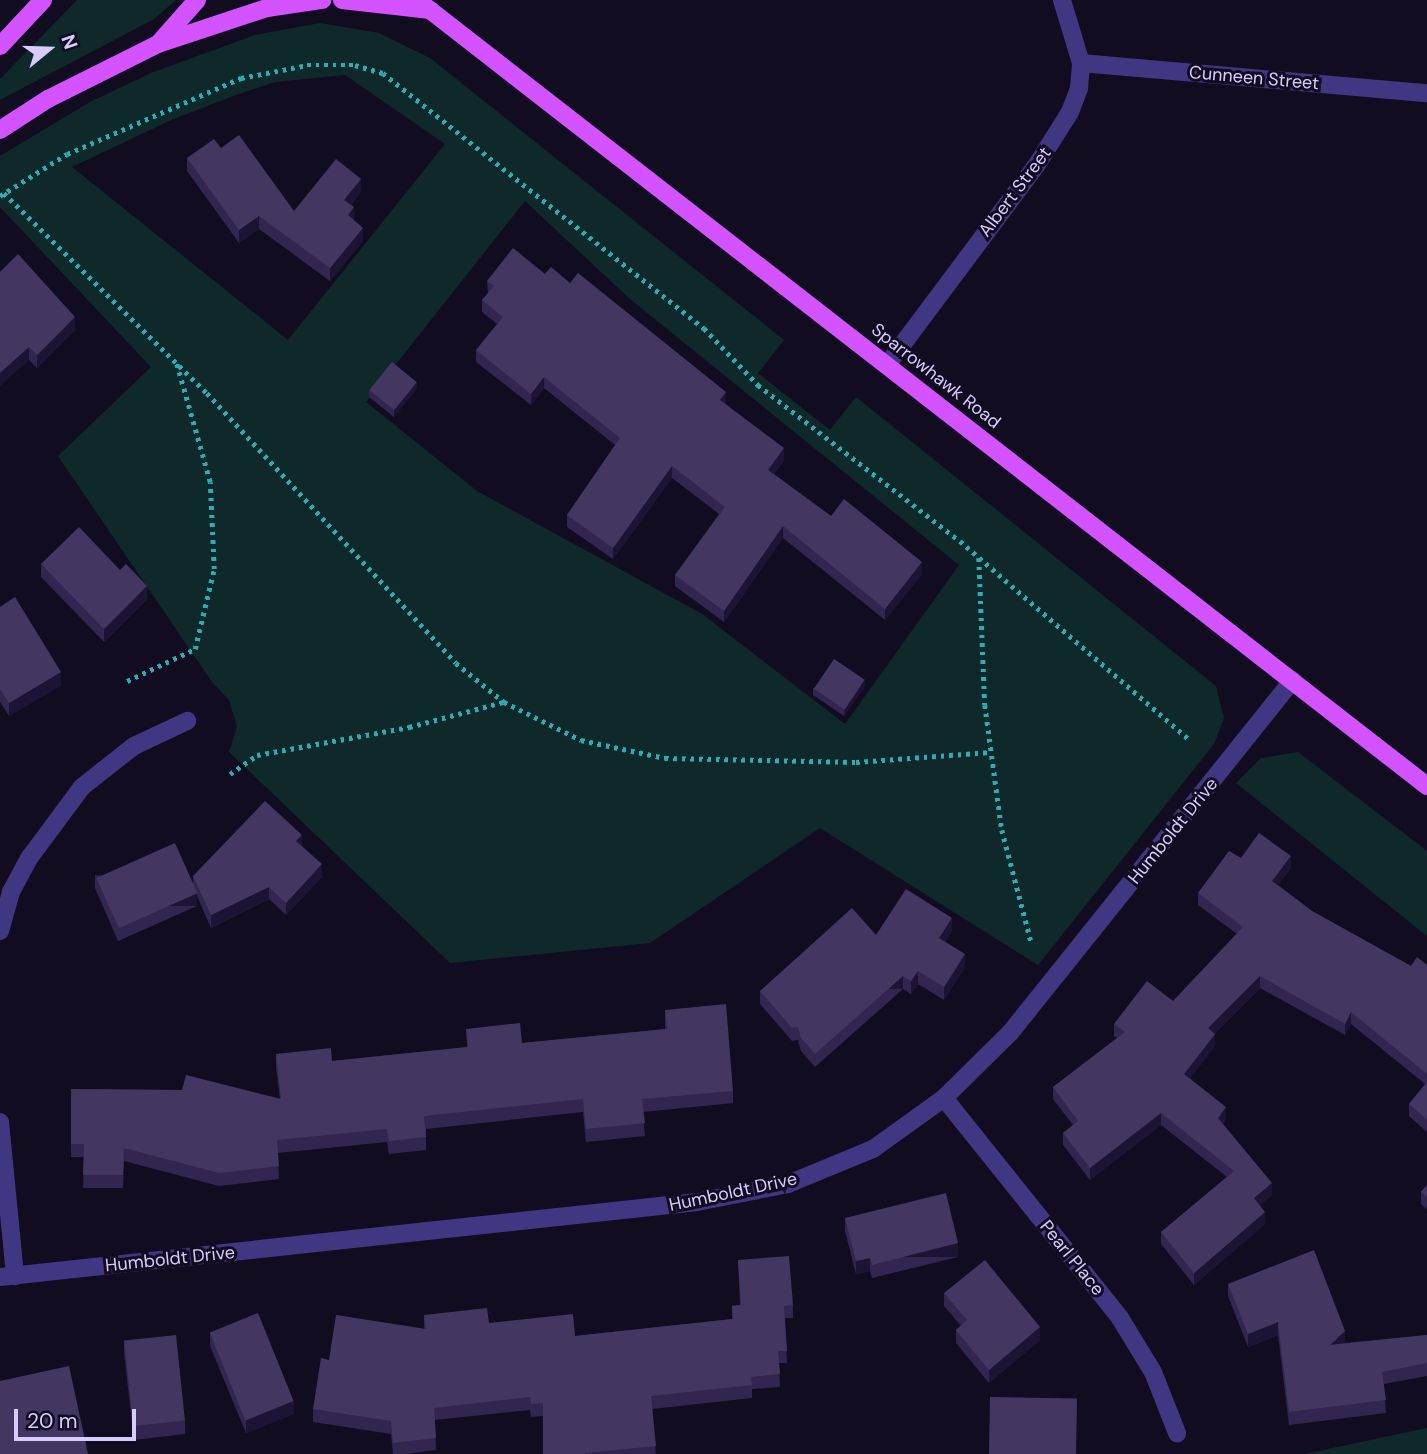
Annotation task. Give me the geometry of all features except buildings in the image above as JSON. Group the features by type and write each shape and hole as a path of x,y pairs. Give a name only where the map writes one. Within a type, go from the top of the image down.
{"main road":[{"path":"0,46 43,0"},
{"path":"158,44 197,0"},
{"path":"0,130 48,99 158,44 267,8 322,0"},
{"path":"342,0 423,5"},
{"name":"Sparrowhawk Road","path":"423,5 1427,786"}],"street":[{"name":"Albert Street","path":"887,365 1054,140 1079,88 1081,62 1062,0"},
{"name":"Cunneen Street","path":"1081,62 1427,93"},
{"name":"Humboldt Drive","path":"7,1276 648,1209 741,1195 788,1184 873,1149 944,1098 1010,1033 1293,680"},
{"path":"0,931 11,892 30,857 82,788 134,746 187,721"},
{"name":"Pearl Place","path":"944,1098 1120,1318 1153,1372 1177,1433"},
{"path":"0,1122 7,1276"}],"path":[{"path":"991,752 856,762 665,758 581,740 504,702 456,663 176,362 2,194 67,154 241,78 307,65 355,65 383,73 704,328 758,385 979,557 1190,740"},
{"path":"127,681 195,649 214,569 210,482 176,362"},
{"path":"979,557 985,705 991,752 1002,830 1031,940"},
{"path":"230,775 257,755 409,727 504,702"}],"green space":[{"path":"77,0 176,0 154,19 0,100 0,79"},
{"path":"320,23 379,33 430,58 784,340 758,373 830,430 856,397 1216,686 1224,718 1214,744 1038,965 820,828 650,943 450,963 229,752 237,727 229,700 212,682 58,456 151,367 0,207 0,156 90,102 151,73 255,35","holes":["345,75 445,144 288,340 72,167 171,120 236,95 275,82","525,201 630,299 959,565 845,724 702,614 477,491 366,402"]},
{"path":"1298,752 1427,851 1427,936 1236,783 1261,758"},
{"path":"1427,1428 1427,1454 1304,1454"}]}
